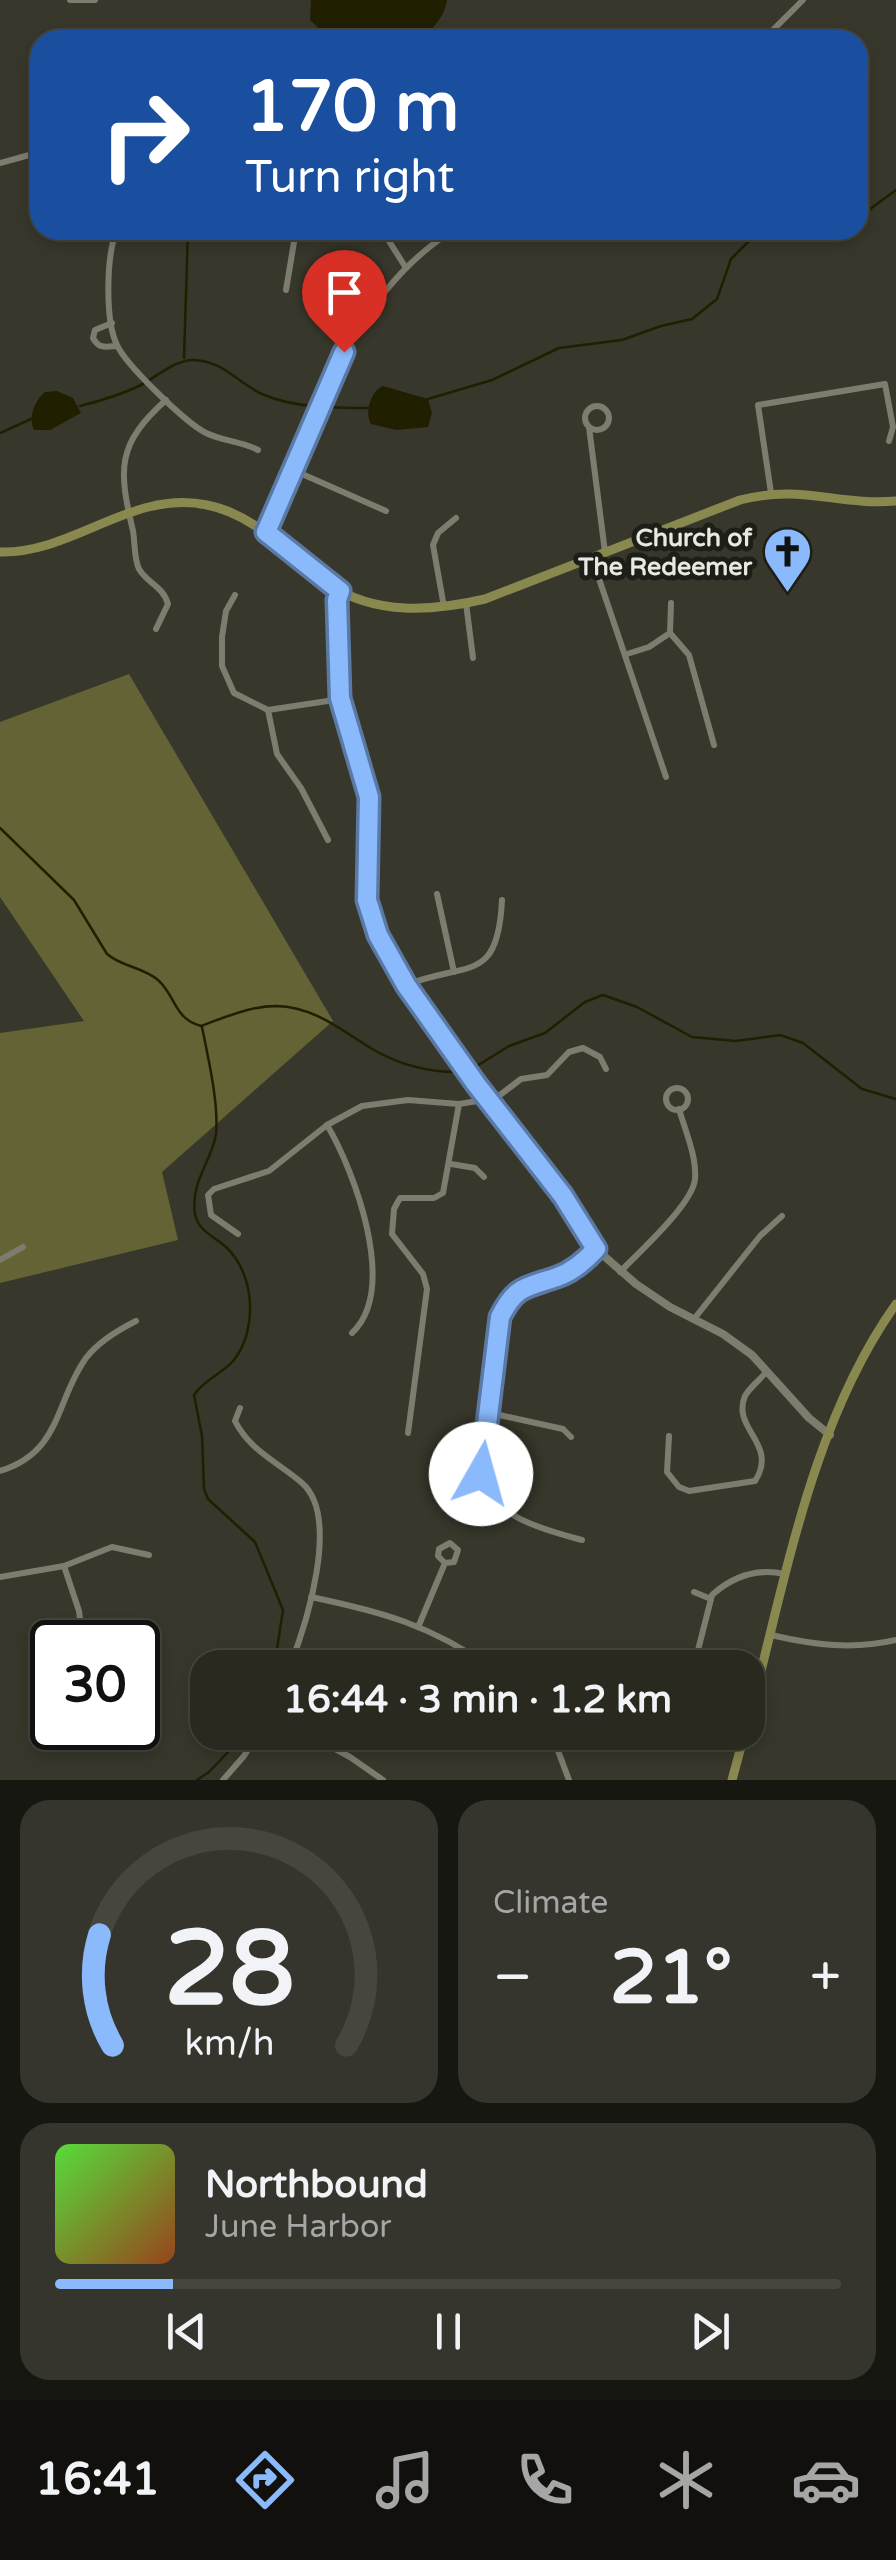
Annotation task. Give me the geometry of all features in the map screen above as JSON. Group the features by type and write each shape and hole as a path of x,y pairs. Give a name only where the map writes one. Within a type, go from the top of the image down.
{"main road":[{"path":"0,552 45,546 153,505 189,502 229,512 266,532 340,591 386,606 445,608 466,604 740,500 771,493 896,501"},
{"path":"765,1658 785,1574 830,1436 860,1360 896,1304"},
{"path":"732,1780 740,1750"}],"street":[{"path":"70,0 96,0"},
{"path":"773,30 803,0"},
{"path":"0,163 30,155"},
{"path":"114,240 107,264 117,346 166,400 208,434 246,443 258,450"},
{"path":"286,290 294,240"},
{"path":"388,240 406,268"},
{"path":"266,532 355,333 406,268 441,240"},
{"path":"112,323 95,330 92,338 104,348 117,346"},
{"path":"771,493 758,405 885,384 893,427 889,441"},
{"path":"156,629 168,604 165,594 139,569 123,482 125,457 135,430 166,400"},
{"path":"590,427 605,552"},
{"path":"293,470 386,511"},
{"path":"445,608 433,545 438,533 456,518"},
{"path":"591,557 666,776"},
{"path":"340,591 340,698 369,797 367,900 378,935 406,985 563,1196 596,1249 620,1272 670,1307 722,1334 767,1371 830,1436"},
{"path":"235,596 226,611 222,666 234,693 268,710 340,698"},
{"path":"670,633 671,603"},
{"path":"466,604 474,658"},
{"path":"626,654 670,633"},
{"path":"670,633 689,655 714,745"},
{"path":"268,710 277,754 301,788 328,840"},
{"path":"437,894 454,972"},
{"path":"406,985 480,964 496,946 502,900"},
{"path":"238,1234 210,1216 208,1195 214,1189 270,1171 327,1124 362,1106 408,1100 459,1104 489,1100 521,1080 547,1074 576,1049 592,1050 606,1069"},
{"path":"408,1433 426,1281 392,1234 394,1209 400,1198 439,1197 444,1193 459,1104"},
{"path":"620,1272 678,1210 694,1187 693,1163 679,1109"},
{"path":"327,1124 356,1183 369,1229 369,1296 365,1317 352,1333"},
{"path":"451,1164 476,1168 484,1177"},
{"path":"694,1319 760,1236 782,1216"},
{"path":"0,1260 23,1247"},
{"path":"582,1540 538,1529 490,1498 481,1474 500,1317 508,1300 525,1286 572,1270 596,1249"},
{"path":"0,1471 32,1456 45,1443 86,1358 105,1340 136,1321"},
{"path":"669,1436 667,1472 679,1487 689,1491 755,1481 763,1464 762,1455 742,1410 747,1393 767,1371"},
{"path":"240,1408 235,1421 250,1444 306,1486 317,1504 319,1547 311,1597 295,1650"},
{"path":"490,1413 563,1428 571,1437"},
{"path":"0,1577 64,1566 112,1547 148,1555"},
{"path":"419,1625 444,1563"},
{"path":"64,1566 80,1620"},
{"path":"698,1650 711,1599 719,1589 742,1576 785,1574"},
{"path":"694,1592 711,1599"},
{"path":"311,1597 419,1625 467,1650"},
{"path":"771,1635 824,1646 896,1640"},
{"path":"223,1780 248,1750"},
{"path":"333,1750 377,1778"},
{"path":"558,1750 569,1780"}],"shaded area":[{"path":"311,0 447,0 441,17 430,30 320,30 310,20"},
{"path":"383,386 428,399 432,413 428,427 396,430 371,424 370,402"},
{"path":"57,391 73,398 81,413 50,430 34,430 32,415 38,400 45,392"},
{"path":"129,674 333,1021 162,1172 178,1240 0,1283 0,1033 84,1021 0,897 0,722"}],"waterway":[{"path":"868,211 896,190"},
{"path":"184,358 188,240"},
{"path":"428,399 492,380 559,348 622,340 692,319 717,299 731,259 750,240"},
{"path":"80,406 125,392 173,366 194,360 215,365 274,399 315,406 370,408"},
{"path":"0,433 31,419"},
{"path":"0,828 74,900 107,954 158,980 180,1013 192,1023 201,1026 257,1008 290,1007 328,1021 396,1060 429,1070 464,1072"},
{"path":"472,1069 509,1046 545,1033 585,1002 603,995 637,1007 692,1037 736,1041 780,1035 803,1043 862,1089 896,1099"},
{"path":"202,1027 217,1122 214,1144 198,1182 195,1214 203,1229 236,1258 250,1302 242,1347 234,1360 194,1395 202,1436 204,1489 208,1499 255,1542 283,1610 277,1650"},
{"path":"197,1780 230,1750"}],"place":[{"name":"Church of The Redeemer","path":"787,594"}],"route":[{"path":"344,352 266,532 340,591 340,698 369,797 366,874 371,916 406,985 563,1196 596,1249 572,1270 525,1286 508,1300 500,1317 481,1474"}]}
